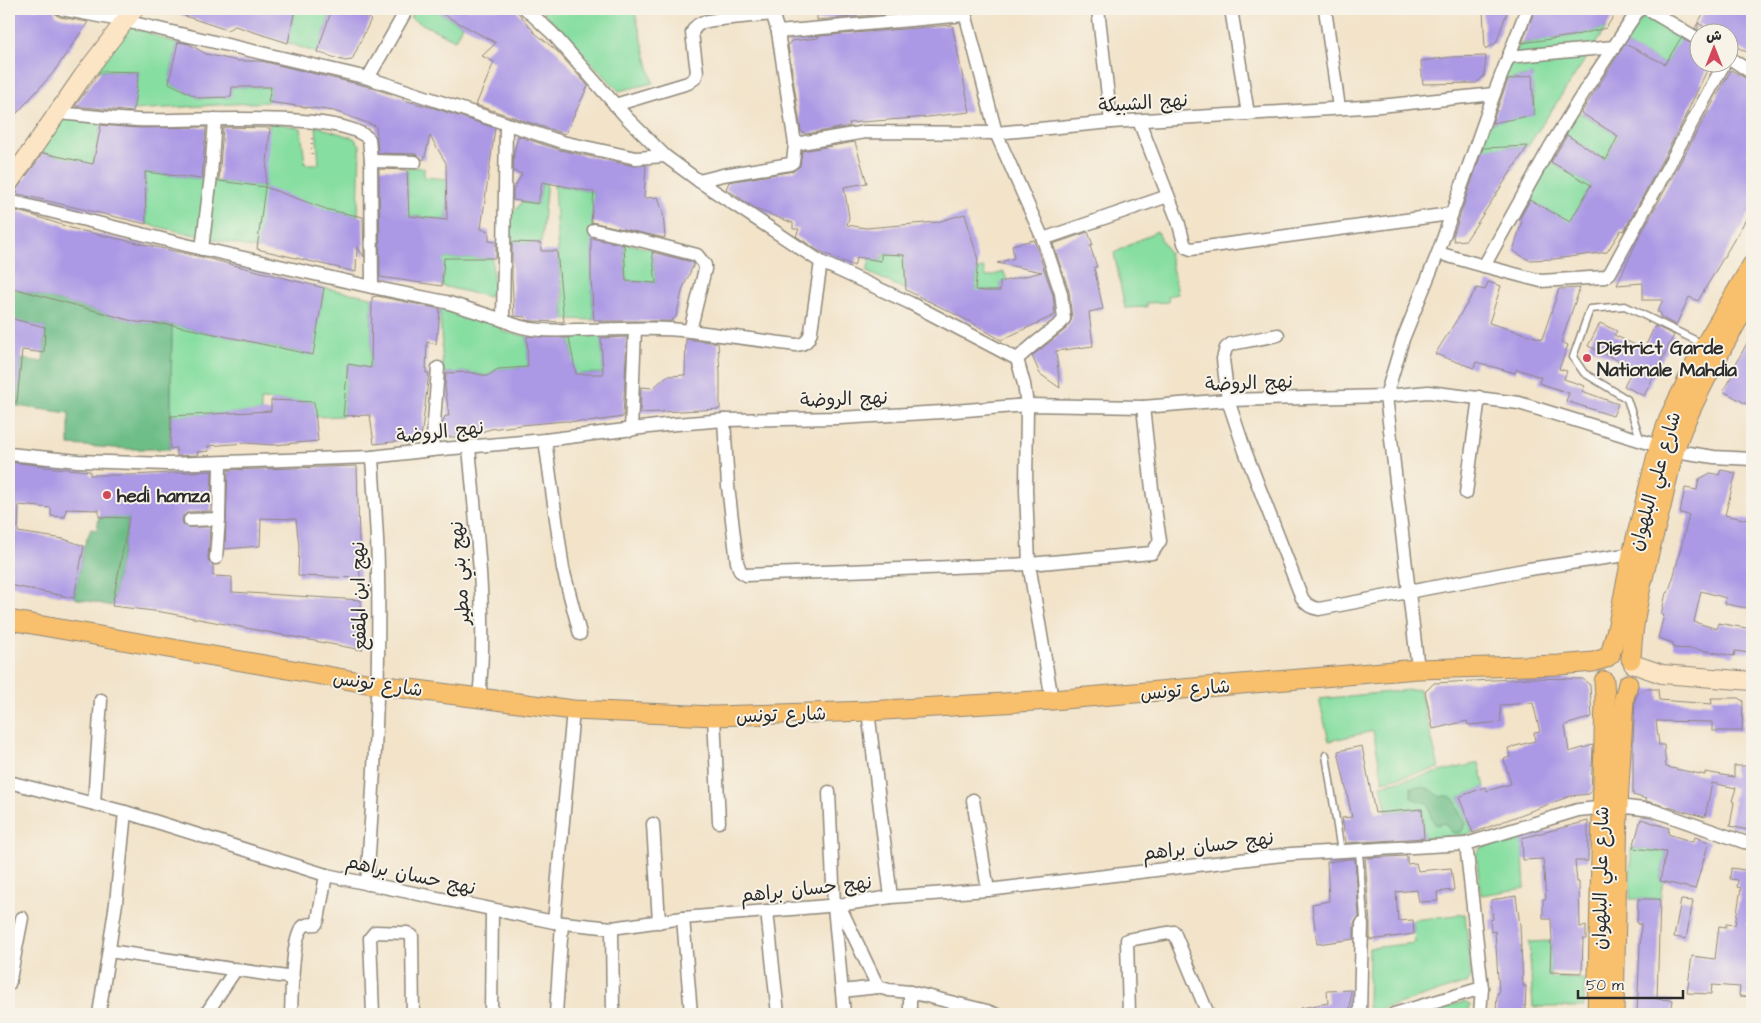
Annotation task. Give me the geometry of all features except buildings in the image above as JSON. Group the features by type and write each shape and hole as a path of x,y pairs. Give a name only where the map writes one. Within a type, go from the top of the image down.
{"main road":[{"path":"9,183 83,76 130,15"},
{"name":"شارع علي البلهوان","path":"1608,656 1617,629 1632,554 1667,449 1685,421 1712,349 1730,317 1752,265"},
{"name":"شارع علي البلهوان","path":"1730,317 1752,296"},
{"name":"شارع علي البلهوان","path":"1597,1014 1610,806 1624,698 1631,672 1632,632 1648,558 1667,449"},
{"name":"شارع تونس","path":"9,620 378,684 574,710 714,716 868,711 1052,700 1418,669 1559,665 1593,662 1608,656"},
{"path":"1621,654 1631,672 1618,687 1613,686 1604,680 1601,666 1608,656 1621,654"},
{"name":"شارع تونس","path":"1559,665 1590,671 1604,680"},
{"path":"1631,672 1752,681"},
{"name":"شارع علي البلهوان","path":"1604,680 1610,806 1614,1014"}],"street":[{"path":"62,9 130,15 368,78 562,142 636,158 665,156"},
{"path":"368,78 407,9"},
{"path":"526,9 552,33 615,104 665,156 699,181 821,262 910,303 1017,359 1024,384 1027,405 1026,490 1029,564 1052,700"},
{"path":"1098,9 1111,122"},
{"path":"1231,9 1248,114"},
{"path":"1325,9 1339,108"},
{"path":"1418,669 1386,396 1403,339 1438,252 1450,214 1527,9"},
{"path":"1484,266 1550,147 1640,9"},
{"path":"1647,9 1688,33"},
{"path":"615,104 688,84 695,78 697,72 692,33 700,22 723,14 772,11 778,32 795,144 795,159 790,164 699,181"},
{"path":"778,32 965,12 996,133 1043,239 1061,293 1064,319 1059,326 1033,344 1017,359"},
{"path":"1508,58 1614,47"},
{"path":"1738,63 1752,72"},
{"path":"1438,252 1541,281 1605,277 1610,273 1720,72"},
{"name":"نهج الشبيكة","path":"795,144 865,132 996,133 1111,122 1380,106 1494,94"},
{"path":"58,113 138,120 298,121 339,127 362,133 369,140 371,161 372,287"},
{"path":"202,248 212,176 214,119"},
{"path":"1139,121 1178,221 1184,243 1186,247 1191,249 1450,214"},
{"path":"503,320 506,125"},
{"path":"371,161 415,162"},
{"path":"1043,239 1168,196"},
{"path":"9,201 202,248 446,302 503,320 515,326 534,330 635,329 690,331 796,346 803,344 809,339 821,262"},
{"path":"594,230 697,255 705,265 705,269 690,331"},
{"path":"632,430 635,329"},
{"path":"1278,335 1231,344 1226,348 1224,359 1228,400 1245,451 1305,604 1319,609 1529,569 1632,554"},
{"path":"432,450 438,368"},
{"name":"نهج الروضة","path":"9,454 78,461 167,464 372,457 724,420 840,418 1027,405 1143,407 1228,400 1386,396 1428,392 1518,403 1667,449 1714,457 1752,459"},
{"path":"1466,493 1479,397"},
{"path":"724,420 728,486 737,562 740,570 746,575 1029,564 1152,553 1160,541 1152,490 1143,407"},
{"path":"545,440 563,569 580,634"},
{"name":"نهج بني مطير","path":"469,447 482,630 482,664 478,697"},
{"name":"نهج ابن المقفع","path":"367,884 378,684 378,573 372,457"},
{"path":"216,558 220,463"},
{"path":"190,520 219,520"},
{"path":"94,803 101,700"},
{"path":"556,1014 558,923 574,710"},
{"path":"868,711 891,897"},
{"path":"714,716 719,822"},
{"name":"نهج حسان براهم","path":"9,782 125,812 326,875 558,923 612,928 683,918 837,906 891,897 988,890 1291,854 1466,844 1555,815 1610,806 1652,810 1744,842 1752,843"},
{"path":"829,792 844,1014"},
{"path":"973,800 988,890"},
{"path":"99,1014 116,903 125,812"},
{"path":"652,824 659,922"},
{"path":"1466,844 1482,988 1480,1014"},
{"path":"291,1014 296,939 302,927 307,924 316,924 318,920 326,875"},
{"path":"837,906 878,987"},
{"path":"491,1014 492,910"},
{"path":"767,911 778,1014"},
{"path":"9,984 22,918"},
{"path":"683,918 691,1014"},
{"path":"1360,1014 1362,924"},
{"path":"612,928 613,1014"},
{"path":"373,1014 370,938 375,932 406,933 412,936 413,1014"},
{"path":"1129,1014 1127,940 1174,932 1208,1014"},
{"path":"109,950 293,978"},
{"path":"206,1014 236,969"},
{"path":"842,992 878,987 910,992 995,1014"},
{"path":"1394,1014 1482,988"},
{"path":"910,992 910,1014"}],"lane":[{"path":"1641,441 1628,399 1584,373 1572,357 1590,309 1625,306 1712,349"},
{"path":"1326,754 1341,852"},
{"path":"1359,851 1364,918 1362,924"}],"path":[{"path":"312,123 312,154"}],"green space":[{"path":"295,9 332,9 317,53 288,43"},
{"path":"416,9 433,9 462,25 455,40 410,18"},
{"path":"540,9 634,9 653,83 619,91"},
{"path":"1639,13 1683,36 1665,64 1620,42"},
{"path":"129,25 177,44 169,83 199,98 230,97 232,87 271,87 268,102 133,110 139,72 97,70"},
{"path":"1606,28 1528,146 1477,149 1491,123 1534,114 1532,75 1501,81 1520,44 1572,36"},
{"path":"1577,111 1618,136 1606,160 1562,132"},
{"path":"61,119 102,120 93,165 37,151"},
{"path":"270,122 301,128 305,164 319,164 316,126 354,138 360,145 358,216 320,208 257,249 146,224 145,172 265,187 264,163"},
{"path":"1547,160 1591,185 1570,223 1523,197"},
{"path":"407,167 424,168 424,177 447,179 447,220 375,212 377,197 408,196"},
{"path":"545,168 548,170 541,243 510,242 508,211 515,211 522,202 538,204"},
{"path":"554,185 594,192 591,279 594,320 564,319"},
{"path":"1157,231 1169,254 1178,294 1168,296 1169,302 1147,303 1147,307 1125,308 1114,253"},
{"path":"624,243 652,249 656,283 626,281"},
{"path":"883,254 904,255 906,290 867,272 870,259 881,261"},
{"path":"443,258 492,258 494,291 489,297 442,286"},
{"path":"984,268 986,277 1004,272 1007,280 1000,282 1000,291 982,290 974,299 977,269"},
{"path":"9,287 137,322 172,325 170,449 129,449 69,445 69,413 16,406 21,359 43,362 45,327 9,318"},
{"path":"324,288 372,297 371,368 348,364 343,416 315,417 313,402 261,400 261,412 171,416 172,325 312,355"},
{"path":"440,309 495,323 504,332 527,336 528,367 498,369 487,376 468,372 443,373"},
{"path":"601,332 603,373 580,374 562,382 573,358 569,336"},
{"path":"99,517 129,517 112,606 74,598 84,546 91,529 97,530"},
{"path":"1419,689 1439,768 1383,781 1373,731 1329,741 1319,699"},
{"path":"1479,763 1485,787 1459,797 1473,833 1461,836 1424,839 1422,809 1387,812 1381,785"},
{"path":"1411,787 1427,788 1434,791 1440,797 1448,796 1454,799 1466,822 1461,833 1453,833 1444,823 1436,825 1431,818 1429,804 1411,798"},
{"path":"1522,838 1525,888 1481,895 1476,854 1481,847"},
{"path":"1631,848 1666,852 1660,880 1663,881 1660,899 1630,899"},
{"path":"1465,914 1471,976 1467,983 1375,1011 1368,1007 1369,948 1415,943 1413,920"},
{"path":"1551,941 1550,977 1584,979 1584,1007 1533,1007 1529,942"},
{"path":"1464,1002 1470,1005 1468,1014 1427,1014 1427,1012"}],"place":[{"name":"District Garde Nationale Mahdia","path":"1587,358"},
{"name":"hedi hamza","path":"107,495"}]}
